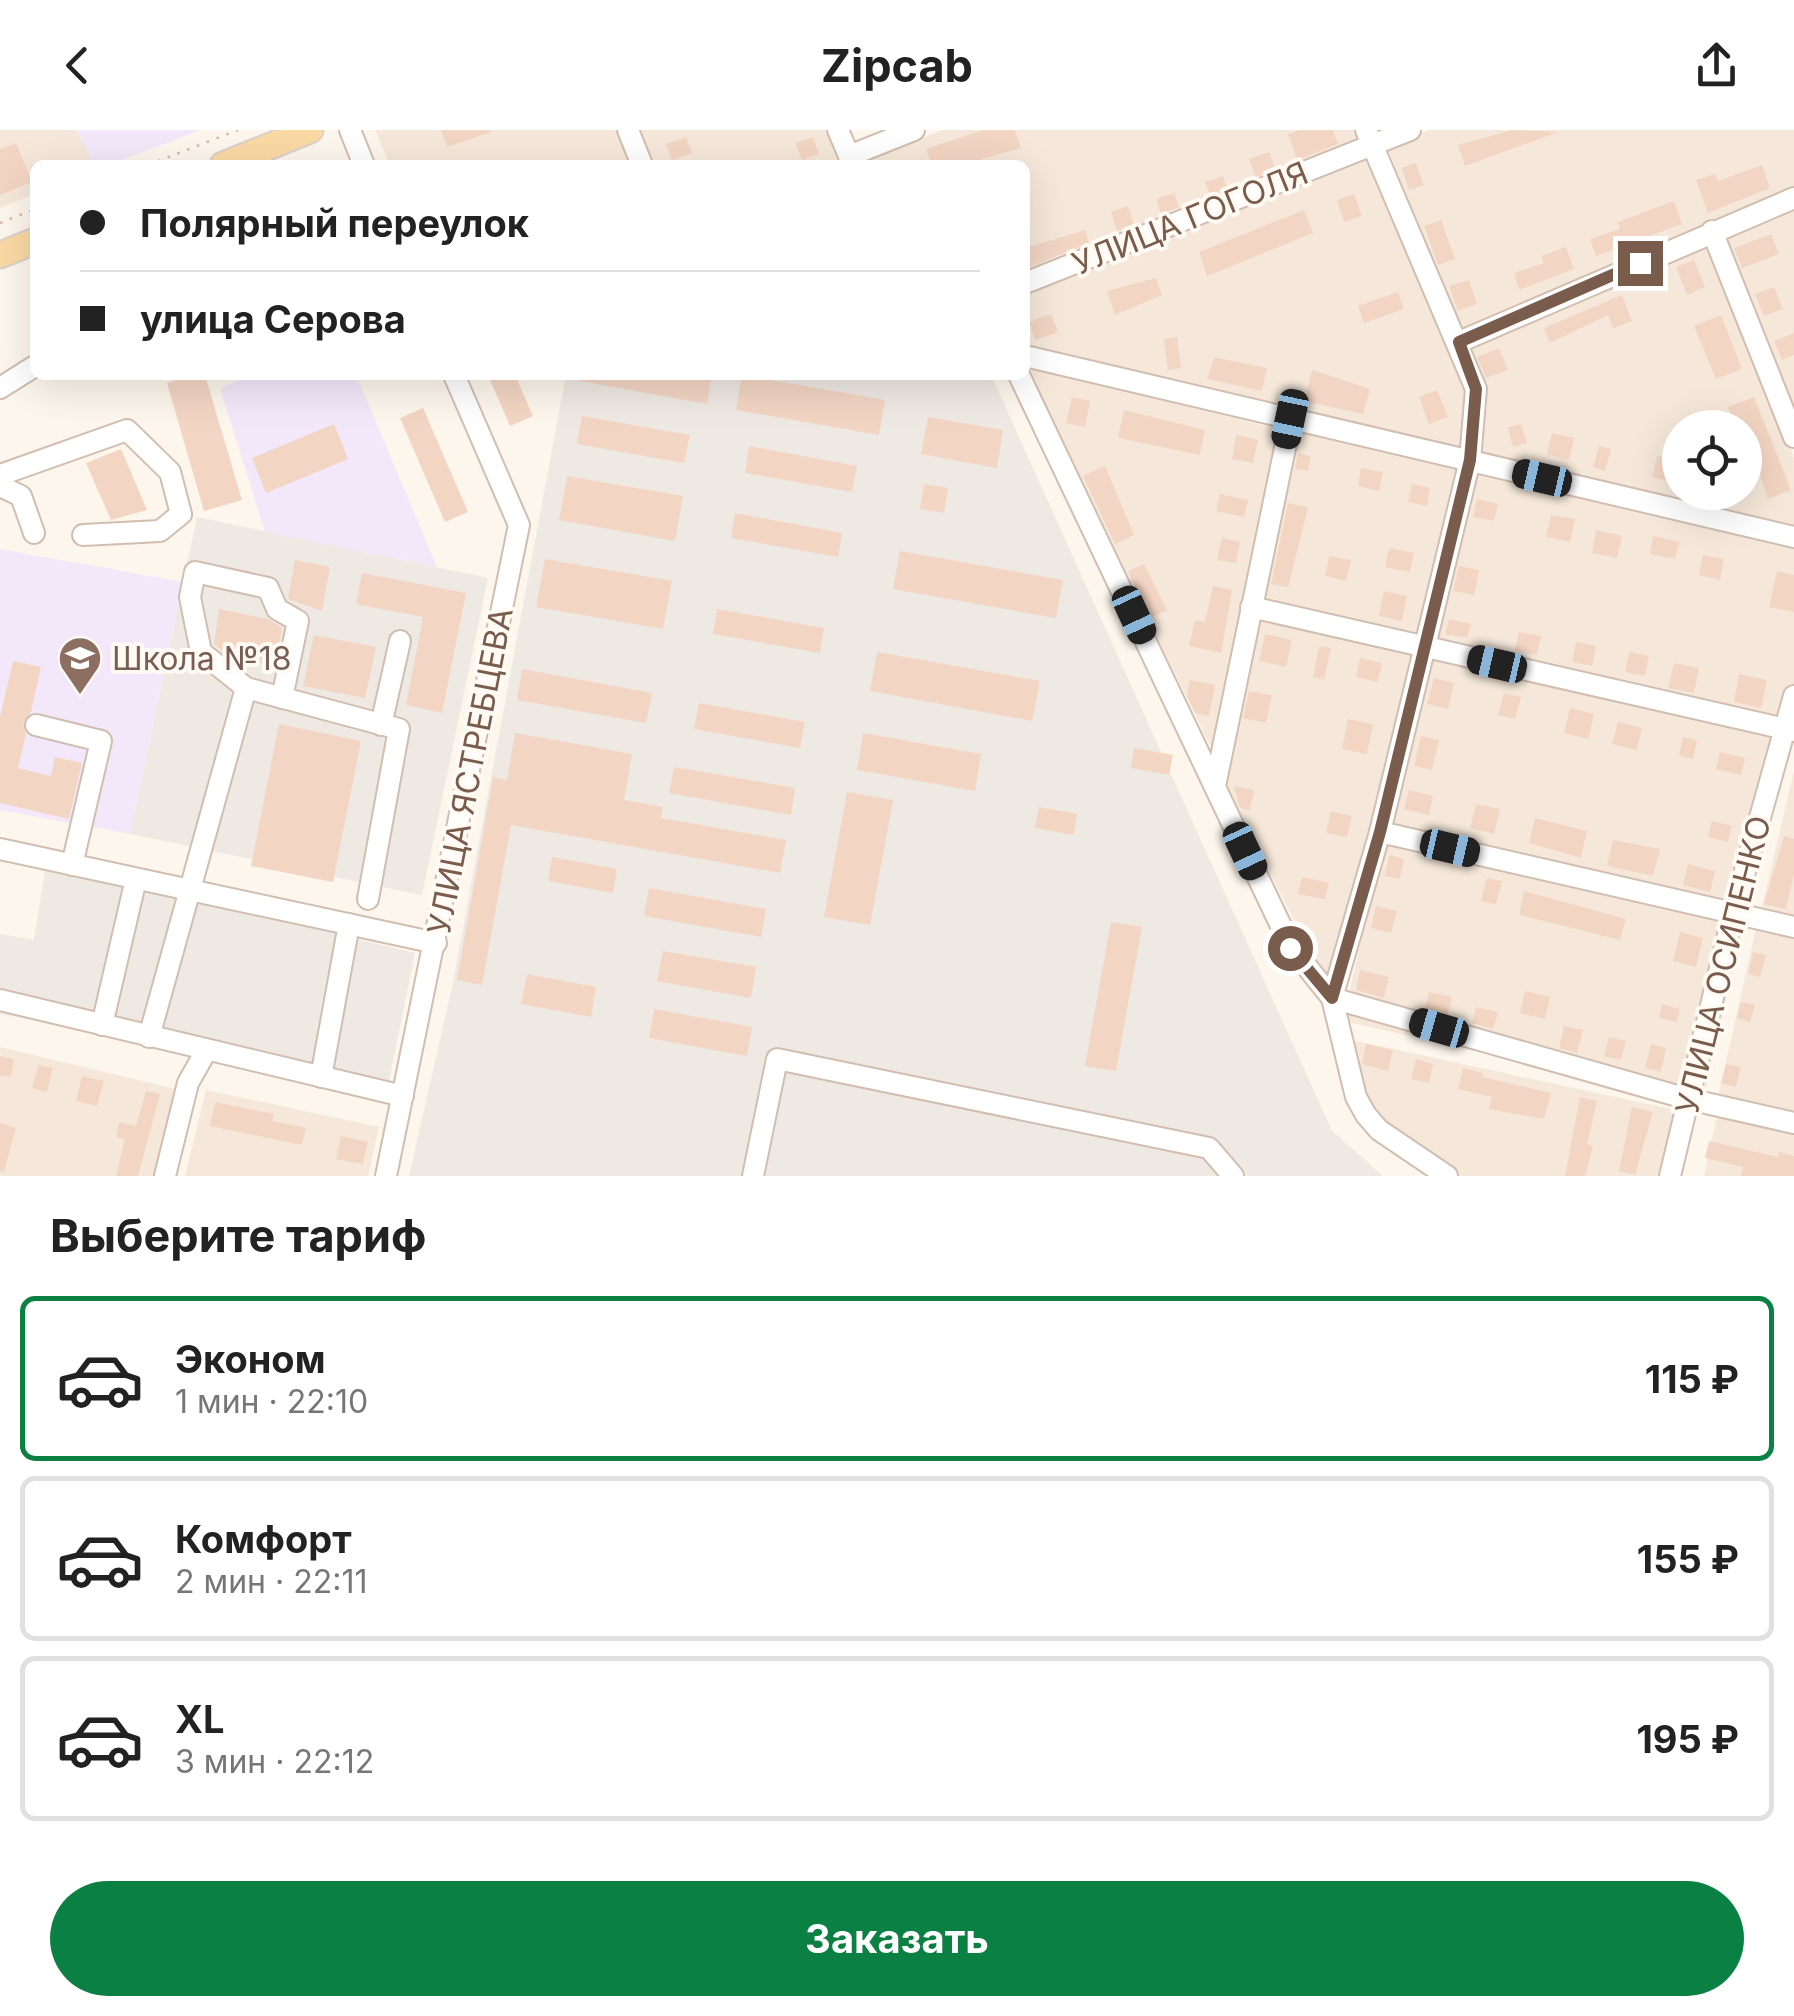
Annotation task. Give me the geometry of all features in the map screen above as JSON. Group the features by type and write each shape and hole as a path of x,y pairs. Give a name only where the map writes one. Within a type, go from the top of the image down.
{"main road":[{"path":"235,160 310,130"},
{"path":"0,255 30,243"}],"street":[{"path":"350,130 362,160"},
{"path":"628,130 640,160"},
{"path":"838,130 851,160"},
{"path":"853,160 914,130"},
{"name":"УЛИЦА ГОГОЛЯ","path":"1030,281 1369,138 1410,130"},
{"path":"1332,998 1380,832 1470,460 1476,389 1369,138"},
{"path":"1459,342 1794,198"},
{"path":"1712,231 1794,437"},
{"path":"1030,357 1794,538"},
{"path":"0,388 30,369"},
{"name":"УЛИЦА ЯСТРЕБЦЕВА","path":"386,1176 518,525 456,380"},
{"path":"1021,380 1290,948 1332,998 1356,1097 1379,1130 1448,1176"},
{"path":"1215,786 1290,419"},
{"path":"0,475 128,430 170,472 181,514 160,531 84,535"},
{"path":"0,486 20,496 34,533"},
{"path":"282,698 298,621 277,608 268,588 195,572 190,596 201,652 246,688 282,698 381,725 399,729 368,899"},
{"path":"1251,607 1789,729"},
{"path":"381,725 400,642"},
{"path":"148,1037 246,688"},
{"name":"УЛИЦА ОСИПЕНКО","path":"1670,1176 1734,914 1789,729 1794,696"},
{"path":"36,725 101,742 72,865"},
{"path":"1380,832 1794,926"},
{"path":"0,850 436,942"},
{"path":"102,1025 136,878"},
{"path":"321,1077 350,924"},
{"path":"1332,998 1688,1099 1794,1123"},
{"path":"2,1005 404,1096"},
{"path":"165,1176 188,1083 206,1051"},
{"path":"754,1176 777,1059 1209,1148 1233,1176"}],"path":[{"path":"161,160 238,130"},
{"path":"0,223 30,212"}],"shaded area":[{"path":"0,130 77,130 92,160 30,160 30,196 0,208"},
{"path":"77,130 201,130 121,160 92,160"},
{"path":"375,130 618,130 630,160 388,160"},
{"path":"636,130 829,130 841,160 648,160"},
{"path":"942,130 1355,130 1361,142 1030,271 1030,160 868,160"},
{"path":"1429,130 1794,130 1794,193 1462,329 1387,147"},
{"path":"1371,152 1468,389 1460,448 1030,347 1030,289"},
{"path":"1794,208 1794,414 1723,236"},
{"path":"1707,241 1794,458 1794,530 1709,510 1762,510 1762,410 1662,410 1662,499 1478,456 1468,346"},
{"path":"1030,368 1279,429 1213,751 1030,377"},
{"path":"240,380 358,380 437,567 265,532 220,388"},
{"path":"565,380 993,380 1332,1131 1383,1176 409,1176 452,987"},
{"path":"1299,429 1459,466 1420,637 1260,601"},
{"path":"1474,470 1794,544 1794,704 1790,722 1435,640"},
{"path":"197,517 488,578 422,895 130,834"},
{"name":"Школа №18","path":"0,549 183,582 130,834 0,810"},
{"path":"1257,617 1414,655 1333,997 1225,784"},
{"path":"1429,655 1787,736 1749,905 1391,825"},
{"path":"1794,771 1794,915 1762,907"},
{"path":"1384,838 1744,918 1703,1101 1343,1021"},
{"path":"46,865 415,953 387,1091 206,1051 0,1014 0,934 34,940"},
{"path":"1757,924 1794,932 1794,1115 1718,1097"},
{"path":"1347,1039 1694,1114 1681,1176 1452,1176 1368,1109"},
{"path":"0,1047 180,1090 156,1176 0,1176"},
{"path":"206,1090 379,1127 368,1176 185,1176"},
{"path":"1717,1116 1794,1133 1794,1176 1704,1176"}],"building":[{"path":"441,130 490,130 491,132 447,147"},
{"path":"983,130 1015,130 1021,148 979,160 930,160 926,149"},
{"path":"1333,130 1338,144 1297,160 1288,134"},
{"path":"1512,130 1558,132 1465,166 1458,145"},
{"path":"686,137 692,153 672,160 666,144"},
{"path":"813,137 819,154 802,160 795,143"},
{"path":"16,143 30,183 0,195 0,149"},
{"path":"1269,152 1275,169 1256,177 1249,159"},
{"path":"1416,163 1424,185 1409,190 1402,168"},
{"path":"1762,165 1770,188 1708,213 1696,180 1715,174 1718,181"},
{"path":"1223,176 1227,188 1210,195 1205,182"},
{"path":"1174,193 1179,207 1161,214 1156,199"},
{"path":"1354,194 1362,216 1344,222 1337,200"},
{"path":"1674,201 1682,224 1596,256 1590,239 1620,229 1618,222"},
{"path":"1128,206 1134,225 1117,231 1111,212"},
{"path":"1304,210 1313,233 1207,276 1199,252"},
{"path":"1441,220 1455,259 1438,265 1424,226"},
{"path":"1085,230 1089,243 1030,267 1030,246"},
{"path":"1771,234 1779,254 1742,268 1734,248"},
{"path":"1566,247 1574,269 1519,290 1514,273 1544,263 1541,256"},
{"path":"1694,260 1705,287 1687,295 1676,267"},
{"path":"1156,278 1162,295 1115,315 1107,291"},
{"path":"1469,280 1477,304 1458,311 1449,286"},
{"path":"1774,287 1783,309 1764,316 1755,294"},
{"path":"1398,292 1404,309 1364,323 1358,306"},
{"path":"1622,295 1632,321 1613,328 1608,315 1550,343 1544,328"},
{"path":"1051,314 1058,332 1035,340 1030,322"},
{"path":"1721,315 1742,369 1716,379 1694,326"},
{"path":"1794,333 1794,355 1782,360 1774,341"},
{"path":"1177,337 1181,368 1168,370 1164,339"},
{"path":"1499,348 1508,370 1486,378 1477,357"},
{"path":"1214,357 1267,368 1262,391 1207,379"},
{"path":"1312,370 1370,389 1363,414 1304,401"},
{"path":"206,380 242,500 204,511 167,383"},
{"path":"490,380 517,380 533,416 510,426"},
{"path":"580,380 711,380 707,404"},
{"path":"741,380 771,380 885,400 879,435 736,410"},
{"path":"1437,390 1448,417 1429,424 1419,397"},
{"path":"1072,397 1090,401 1085,427 1066,423"},
{"path":"1754,397 1759,410 1729,410 1728,407"},
{"path":"423,408 468,512 445,522 400,418"},
{"path":"1124,410 1205,430 1200,455 1118,438"},
{"path":"582,416 690,435 684,463 577,444"},
{"path":"928,417 1003,430 997,468 921,454"},
{"path":"1762,417 1791,490 1768,499 1762,481"},
{"path":"334,424 348,459 266,493 252,458"},
{"path":"1521,424 1527,443 1513,447 1508,427"},
{"path":"1552,433 1574,438 1569,460 1547,454"},
{"path":"1236,435 1258,440 1253,463 1232,459"},
{"path":"749,446 857,466 852,492 745,473"},
{"path":"1599,446 1611,449 1605,471 1593,467"},
{"path":"121,449 147,510 111,520 86,463"},
{"path":"1298,453 1311,456 1308,471 1295,469"},
{"path":"1657,456 1662,457 1662,480 1652,477"},
{"path":"1105,466 1134,535 1115,544 1083,476"},
{"path":"1361,468 1383,472 1379,491 1358,486"},
{"path":"567,476 683,496 675,541 559,520"},
{"path":"924,484 948,488 944,513 920,509"},
{"path":"1412,484 1430,488 1427,506 1408,502"},
{"path":"1220,494 1248,500 1244,517 1216,511"},
{"path":"1477,499 1498,504 1494,521 1473,517"},
{"path":"1288,503 1308,507 1288,587 1271,584"},
{"path":"735,513 842,533 838,557 731,538"},
{"path":"1551,515 1575,519 1570,542 1546,537"},
{"path":"1596,530 1622,536 1617,558 1592,553"},
{"path":"1653,536 1679,542 1675,559 1650,554"},
{"path":"1222,538 1240,542 1236,563 1217,560"},
{"path":"1389,548 1414,553 1410,572 1385,567"},
{"path":"900,551 1063,580 1056,618 893,589"},
{"path":"1703,555 1724,559 1720,580 1699,575"},
{"path":"1329,556 1351,560 1346,581 1325,576"},
{"path":"545,559 672,581 663,629 536,607"},
{"path":"295,560 330,567 322,611 288,599"},
{"path":"1144,564 1167,610 1150,618 1128,571"},
{"path":"1459,566 1479,570 1474,595 1453,591"},
{"path":"1777,571 1794,575 1794,612 1769,607"},
{"path":"362,573 466,593 442,713 406,705 423,617 356,604"},
{"path":"1213,586 1232,590 1221,653 1189,646 1195,620 1205,622"},
{"path":"1384,591 1407,596 1402,621 1379,616"},
{"path":"219,609 268,619 282,628 275,666 230,657 214,644"},
{"path":"717,609 824,628 820,653 713,634"},
{"path":"1449,619 1471,624 1467,638 1445,634"},
{"path":"1519,632 1541,636 1537,655 1515,650"},
{"path":"1265,634 1292,640 1286,667 1259,661"},
{"path":"314,635 376,647 365,698 303,686"},
{"path":"1576,642 1596,646 1592,666 1572,662"},
{"path":"1319,646 1331,648 1324,680 1313,677"},
{"path":"877,652 1040,681 1032,721 870,691"},
{"path":"1629,652 1649,656 1645,676 1625,672"},
{"path":"1360,658 1382,663 1378,682 1356,677"},
{"path":"13,661 41,667 31,712 23,723 26,734 18,768 51,776 55,757 82,763 69,819 0,803 0,717"},
{"path":"1674,663 1699,668 1694,693 1668,688"},
{"path":"522,669 652,693 646,723 517,700"},
{"path":"1739,674 1767,680 1761,708 1734,702"},
{"path":"1434,678 1454,683 1448,709 1427,704"},
{"path":"1190,680 1215,685 1209,716 1195,713 1187,696"},
{"path":"1249,691 1272,695 1266,723 1243,718"},
{"path":"1504,693 1521,697 1515,719 1498,715"},
{"path":"699,703 805,722 800,748 694,729"},
{"path":"1570,708 1594,714 1588,739 1564,733"},
{"path":"1348,719 1373,724 1367,754 1342,749"},
{"path":"1618,722 1642,728 1637,750 1612,744"},
{"path":"279,724 361,741 333,882 251,866"},
{"path":"515,733 632,754 624,800 663,807 661,818 786,840 780,873 511,825 482,985 457,980 493,777 507,780"},
{"path":"863,733 981,754 975,791 857,770"},
{"path":"1421,736 1439,740 1432,770 1414,766"},
{"path":"1683,737 1697,740 1693,759 1679,756"},
{"path":"1134,748 1173,755 1169,775 1131,768"},
{"path":"1720,752 1745,758 1741,775 1716,769"},
{"path":"674,767 795,788 791,815 669,793"},
{"path":"1234,786 1254,790 1250,810 1240,808"},
{"path":"1409,790 1433,796 1429,815 1404,809"},
{"path":"847,792 893,800 870,925 824,917"},
{"path":"1476,804 1500,809 1494,834 1470,828"},
{"path":"1039,807 1077,814 1074,835 1035,828"},
{"path":"1331,811 1352,816 1347,837 1326,833"},
{"path":"1535,818 1587,831 1581,858 1529,843"},
{"path":"1712,821 1732,826 1728,842 1708,837"},
{"path":"1784,836 1794,839 1794,874 1786,909 1764,904"},
{"path":"1613,840 1660,849 1653,876 1607,866"},
{"path":"1389,855 1404,859 1400,879 1385,876"},
{"path":"552,857 617,869 613,893 548,881"},
{"path":"1688,864 1715,871 1710,892 1683,885"},
{"path":"1302,877 1329,883 1325,899 1298,894"},
{"path":"1487,878 1502,881 1496,904 1481,901"},
{"path":"649,888 766,909 761,937 644,916"},
{"path":"1524,891 1626,919 1620,940 1519,915"},
{"path":"1376,906 1397,911 1391,933 1371,928"},
{"path":"1111,922 1142,927 1116,1071 1085,1066"},
{"path":"1680,932 1703,938 1696,967 1673,961"},
{"path":"663,951 756,967 751,998 657,981"},
{"path":"1753,952 1766,955 1760,977 1748,974"},
{"path":"1360,970 1389,977 1384,998 1356,990"},
{"path":"527,974 596,987 591,1017 521,1004"},
{"path":"1525,991 1550,997 1545,1019 1520,1013"},
{"path":"1429,992 1452,997 1447,1016 1425,1010"},
{"path":"1741,1002 1755,1005 1750,1022 1737,1018"},
{"path":"1662,1004 1680,1009 1677,1022 1659,1018"},
{"path":"1476,1007 1498,1012 1493,1029 1472,1023"},
{"path":"654,1009 752,1027 747,1056 649,1038"},
{"path":"1564,1026 1583,1030 1577,1053 1559,1048"},
{"path":"1609,1037 1626,1041 1621,1060 1604,1056"},
{"path":"1366,1044 1393,1050 1388,1071 1362,1064"},
{"path":"1651,1044 1666,1048 1661,1072 1645,1068"},
{"path":"0,1056 14,1059 11,1077 0,1075"},
{"path":"1416,1059 1433,1064 1429,1083 1411,1079"},
{"path":"1726,1064 1741,1067 1736,1087 1721,1083"},
{"path":"38,1065 53,1068 47,1092 32,1088"},
{"path":"1463,1068 1483,1073 1482,1077 1551,1093 1544,1119 1489,1109 1492,1097 1458,1089"},
{"path":"82,1076 104,1081 97,1106 76,1101"},
{"path":"146,1091 160,1094 138,1176 116,1176 125,1139 116,1137 119,1122 136,1126"},
{"path":"1580,1097 1597,1101 1587,1144 1593,1146 1585,1176 1565,1176"},
{"path":"215,1102 274,1114 272,1121 306,1128 302,1145 210,1126"},
{"path":"1632,1107 1653,1112 1635,1175 1619,1171"},
{"path":"0,1123 16,1128 4,1172 0,1171"},
{"path":"341,1136 368,1142 363,1164 336,1159"},
{"path":"1709,1141 1778,1157 1779,1152 1794,1156 1794,1176 1741,1176 1743,1167 1705,1158"}],"place":[{"name":"Школа №18","path":"80,696"}],"route":[{"path":"1290,948 1332,998 1380,832 1470,460 1476,389 1459,342 1640,263"}]}
